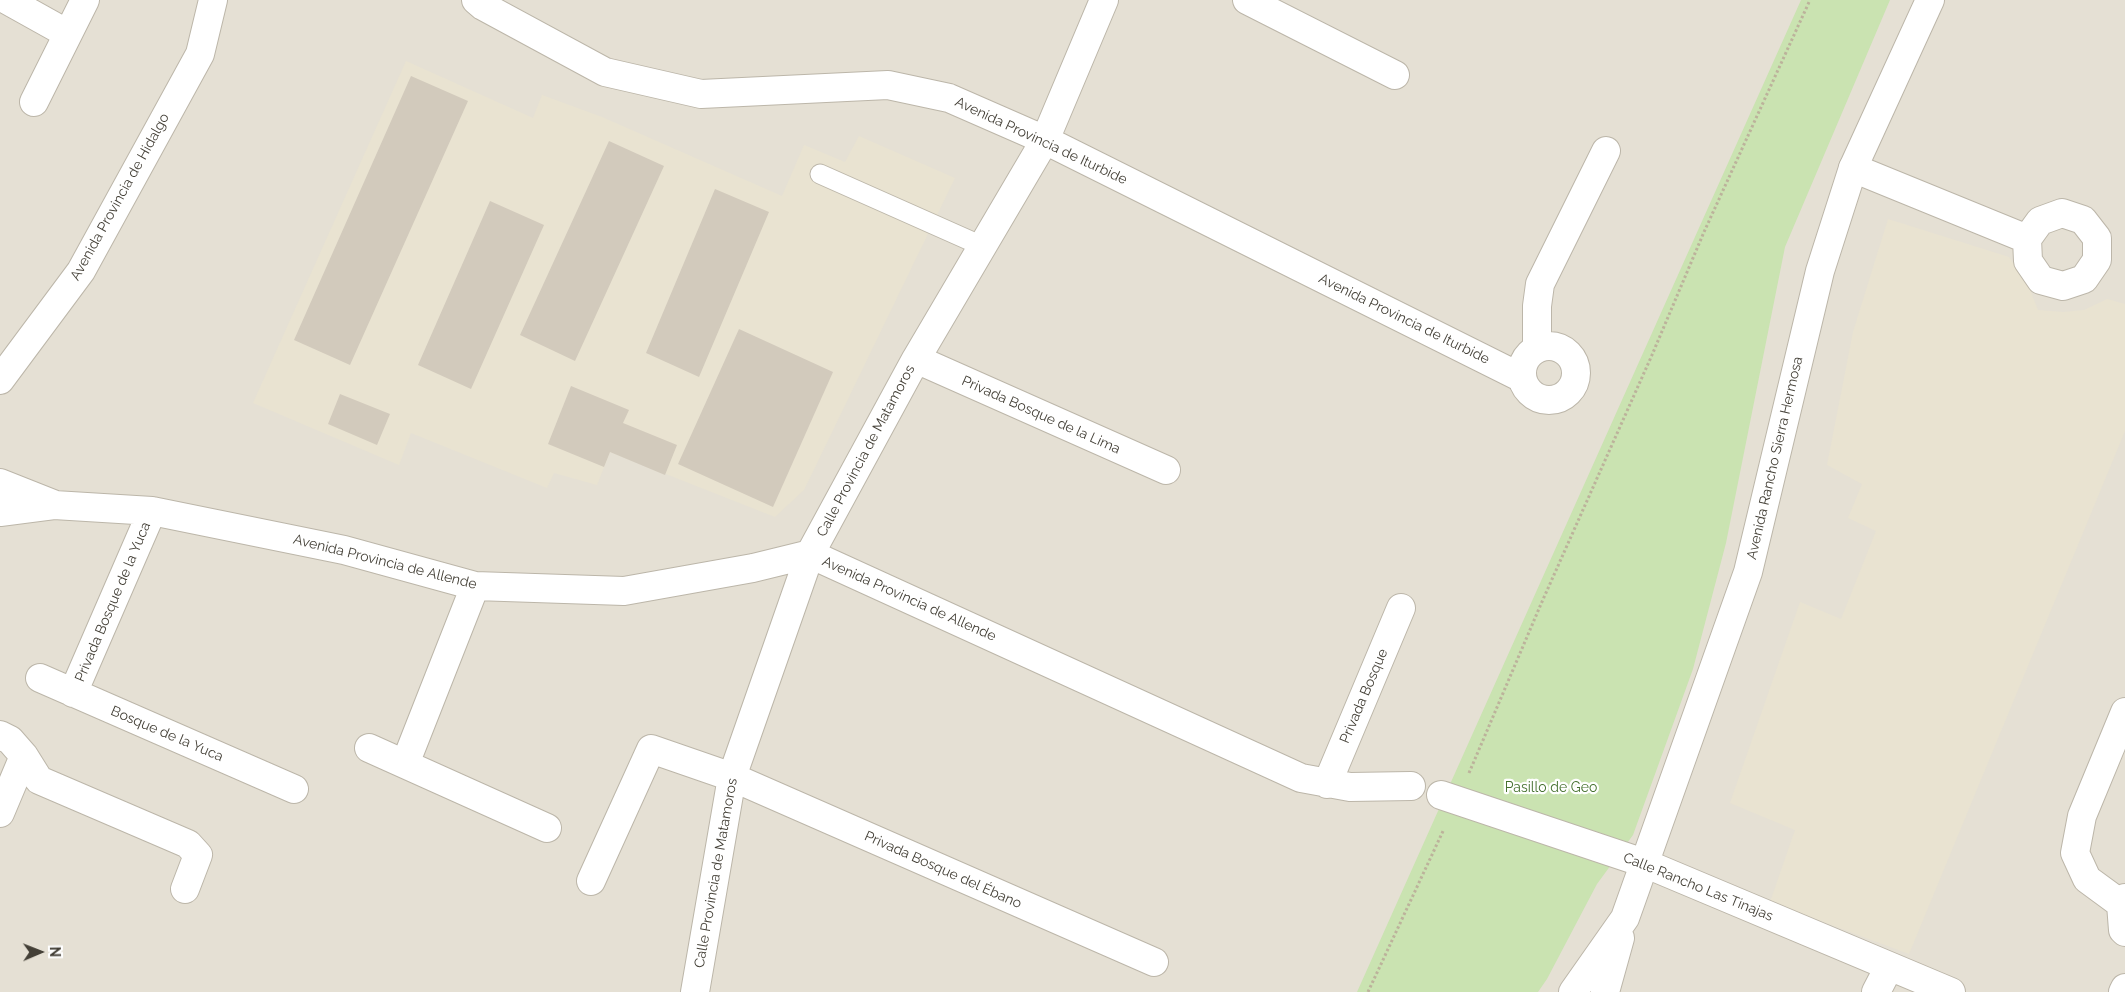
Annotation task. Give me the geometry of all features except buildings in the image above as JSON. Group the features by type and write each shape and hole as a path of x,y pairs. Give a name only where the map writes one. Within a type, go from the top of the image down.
{"street":[{"path":"6,0 68,34"},
{"path":"34,102 85,0"},
{"name":"Avenida Provincia de Hidalgo","path":"0,380 81,272 200,54 213,0"},
{"name":"Avenida Provincia de Iturbide","path":"476,0 483,6 605,72 701,94 888,85 949,98 1045,140 1522,378"},
{"name":"Calle Provincia de Matamoros","path":"701,990 732,777 810,554 916,359 1045,140 1104,0"},
{"path":"1247,0 1395,75"},
{"name":"Avenida Rancho Sierra Hermosa","path":"1604,992 1625,918 1748,572 1820,271 1853,168 1930,0"},
{"path":"1537,348 1537,306 1540,284 1606,151"},
{"path":"1853,168 2028,239"},
{"path":"1549,345 1561,348 1572,356 1577,368 1576,380 1570,391 1561,399 1549,401 1536,397 1527,389 1522,378 1523,366 1528,355 1537,348 1549,345"},
{"name":"Privada Bosque de la Lima","path":"916,359 1166,470"},
{"path":"0,483 54,505"},
{"name":"Avenida Provincia de Allende","path":"0,512 54,505 152,511 344,550 475,586 624,591 753,568 810,554 1301,778 1350,788 1411,786"},
{"name":"Privada Bosque de la Yuca","path":"73,693 152,511"},
{"path":"405,764 475,586"},
{"name":"Privada Bosque","path":"1326,784 1401,608"},
{"name":"Bosque de la Yuca","path":"40,678 294,789"},
{"path":"2125,712 2082,816 2075,853 2086,878 2123,901 2123,930 2125,932"},
{"path":"0,735 10,740 24,756 39,780 188,844 198,855 185,889"},
{"path":"369,748 547,828"},
{"name":"Privada Bosque del Ébano","path":"591,881 651,749 732,777 1154,962"},
{"path":"0,813 24,756"},
{"name":"Calle Rancho Las Tinajas","path":"1449,798 1644,863 1951,992"},
{"name":"Avenida Rancho Sierra Hermosa","path":"1573,992 1625,918"},
{"path":"1876,992 1889,966"},
{"path":"2124,992 2125,988"}],"lane":[{"path":"820,174 982,246"}],"path":[{"path":"1368,992 1449,798 1541,604 1652,355 1704,232 1810,0"}],"shaded area":[{"path":"0,0 2125,0 2125,992 0,992"},
{"path":"406,61 533,118 542,95 602,117 782,196 804,145 845,162 859,136 955,178 804,490 775,517 610,452 597,485 554,473 547,488 411,433 399,465 253,403"},
{"path":"1888,219 2009,257 2027,282 2038,310 2063,312 2084,310 2107,299 2125,304 2125,431 1909,954 1770,902 1795,830 1730,803 1800,602 1841,619 1876,531 1848,518 1862,484 1827,465 1853,332"}],"green space":[{"name":"Pasillo de Geo","path":"1801,0 1890,0 1785,247 1726,543 1693,669 1633,835 1597,884 1547,979 1538,992 1357,992"}]}
